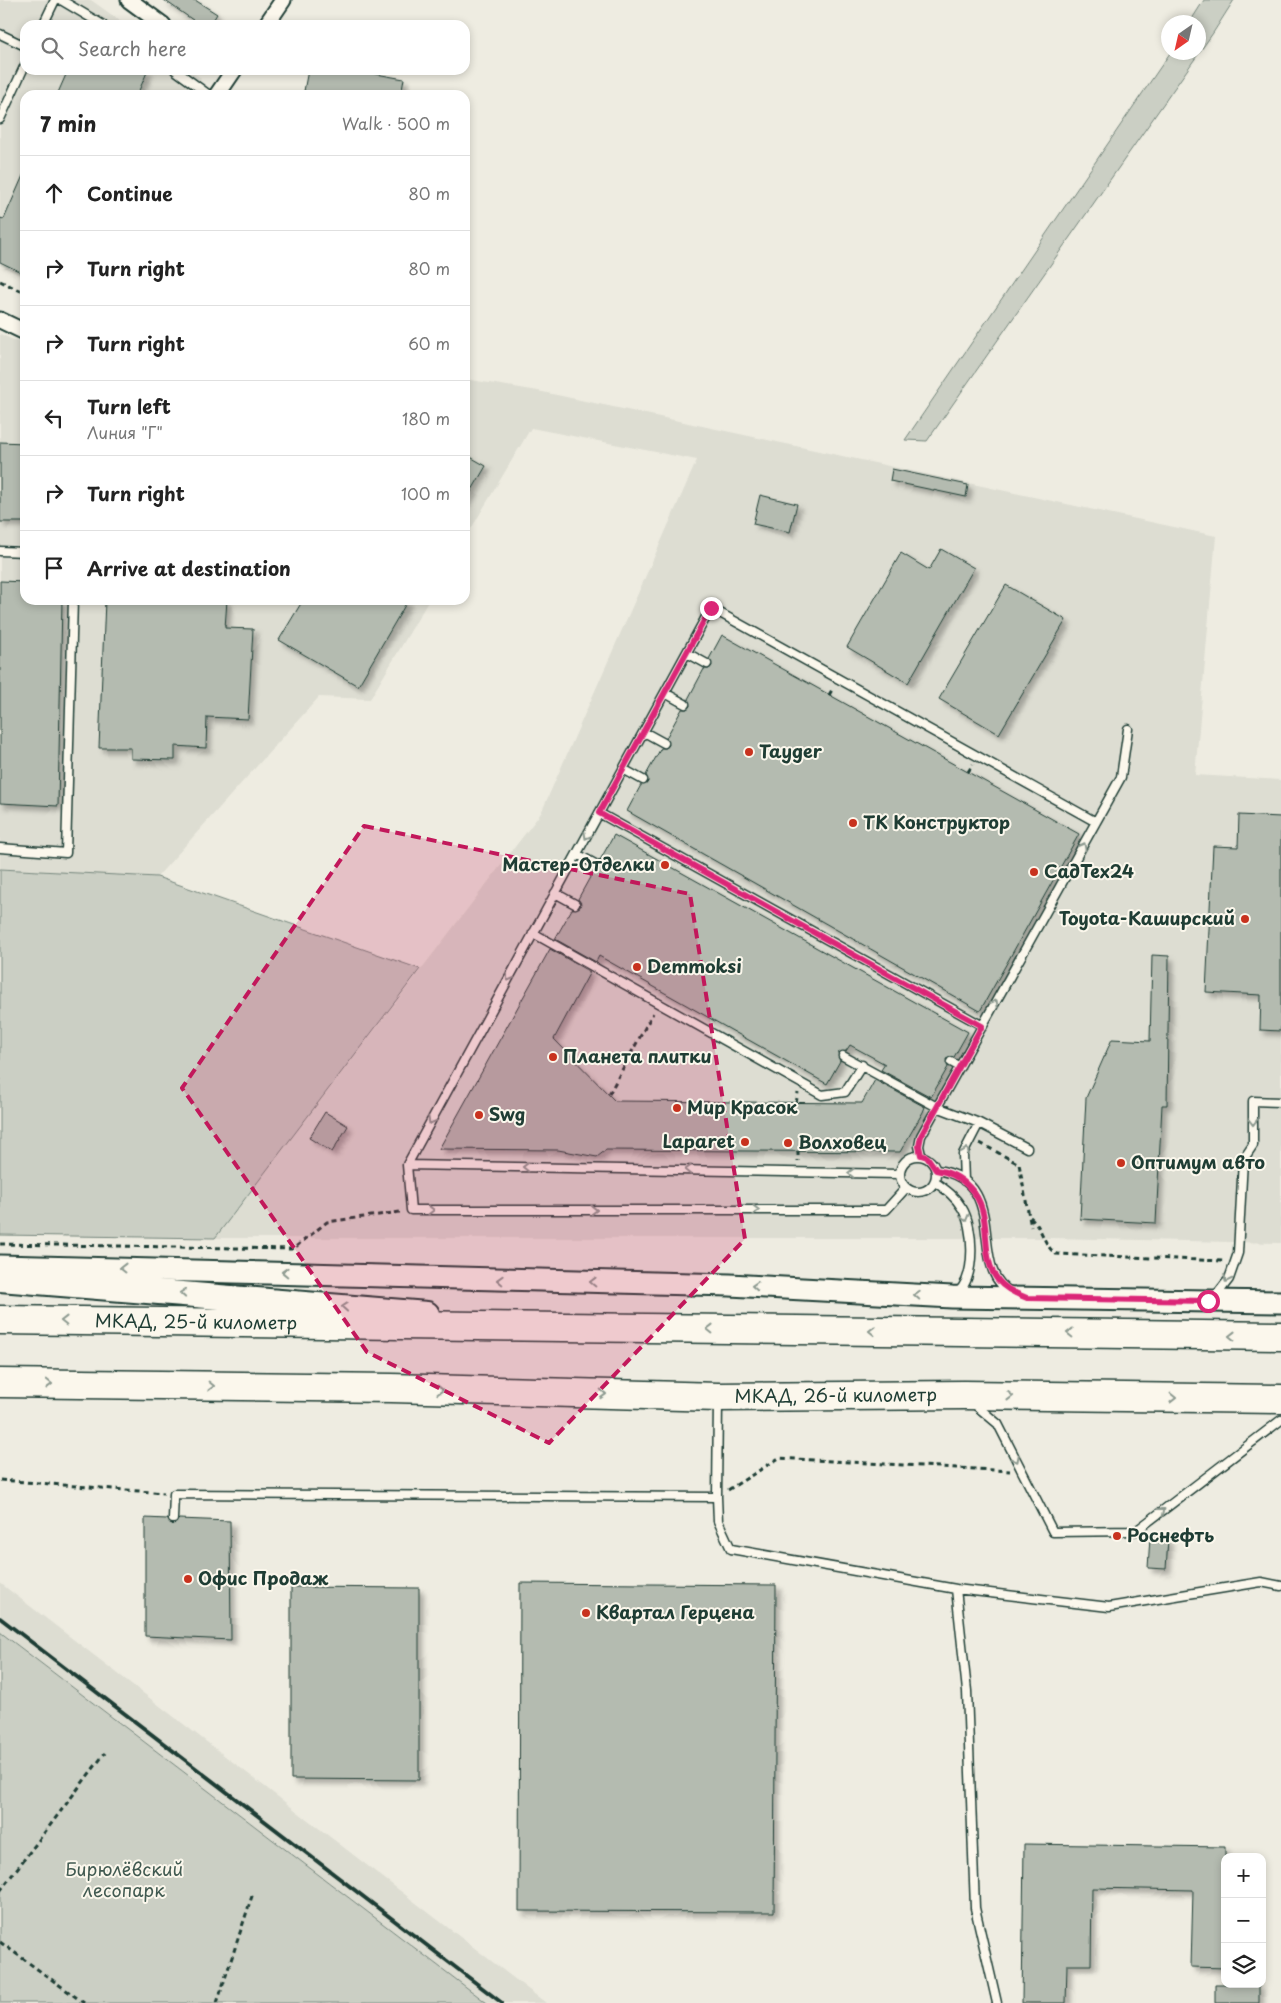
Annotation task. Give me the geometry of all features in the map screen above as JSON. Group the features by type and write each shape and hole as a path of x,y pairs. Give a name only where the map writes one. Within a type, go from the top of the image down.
{"highway":[{"name":"МКАД, 25-й километр","path":"0,1320 585,1327"},
{"path":"585,1327 1281,1336"},
{"name":"МКАД, 26-й километр","path":"0,1383 392,1388 718,1397 964,1395 1281,1399"}],"main road":[{"path":"0,1279 585,1327"}],"street":[{"path":"129,0 157,20"},
{"path":"269,20 283,0"},
{"path":"220,90 228,75"},
{"path":"0,320 20,330"},
{"path":"0,1266 244,1271 549,1282 730,1284 952,1297 1278,1301"}],"lane":[{"path":"45,20 55,0"},
{"path":"60,0 94,20"},
{"path":"0,34 20,44"},
{"path":"0,119 20,75"},
{"path":"181,75 201,90"},
{"path":"0,551 20,552"},
{"path":"0,848 66,853 73,605"},
{"path":"906,1188 886,1210 411,1210 407,1165 711,608 1096,822"},
{"path":"687,653 707,664"},
{"path":"665,693 685,704"},
{"path":"921,1155 919,1146 921,1136 1121,777 1128,729"},
{"path":"644,732 664,743"},
{"path":"623,769 644,780"},
{"path":"599,813 982,1026"},
{"path":"577,854 597,865"},
{"path":"1064,862 1071,866"},
{"path":"555,893 575,904"},
{"path":"1040,903 1048,908"},
{"path":"533,933 822,1095 845,1092 862,1065"},
{"path":"1018,942 1027,946"},
{"path":"998,979 1006,984"},
{"path":"843,1056 937,1107 979,1124 1027,1148"},
{"path":"951,1062 960,1067"},
{"path":"1208,1301 1219,1294 1229,1279 1235,1262 1240,1232 1243,1160 1253,1145 1253,1101 1281,1102"},
{"path":"964,1181 963,1154 979,1124"},
{"path":"921,1155 927,1157 936,1170 934,1182 927,1190 918,1192 906,1188 899,1174 906,1159 921,1155"},
{"path":"407,1165 899,1174"},
{"path":"936,1170 949,1172 964,1181 976,1193 983,1207 990,1265 997,1280 1010,1291 1027,1298"},
{"path":"934,1182 953,1195 964,1210 968,1228 972,1264 964,1287 952,1297"},
{"path":"964,1395 998,1424 1053,1532 1136,1531 1281,1420"},
{"path":"718,1397 718,1521 731,1549 956,1589 1109,1607 1261,1582 1281,1586"},
{"path":"173,1519 174,1494 717,1497"},
{"path":"956,1589 967,1691 975,1908 997,2003"}],"path":[{"path":"0,281 20,291"},
{"path":"608,1094 658,1004"},
{"path":"971,1139 1019,1164 1031,1227"},
{"path":"0,1244 293,1249 327,1222 411,1210"},
{"path":"1030,1217 1037,1222 1049,1249 1056,1254 1235,1262"},
{"path":"717,1497 779,1458 1023,1472"},
{"path":"0,1480 174,1494"},
{"path":"0,1891 104,1753"},
{"path":"217,2003 253,1893"},
{"path":"0,1942 84,2003"}],"highlighted area":[{"path":"364,826 690,894 745,1239 549,1443 367,1352 182,1088"}],"shaded area":[{"path":"0,0 91,0 119,20 20,20 20,75 196,75 201,78 193,90 20,90 20,275 0,265"},
{"path":"0,334 20,343 20,605 426,605 370,699 319,697 157,877 0,869"},
{"path":"470,380 538,391 1216,536 1195,775 1281,780 1281,1243 1050,1238 215,1238 541,813 697,460 531,428 470,531"},
{"path":"0,1583 546,2003 487,2003 0,1632"}],"green space":[{"path":"1204,0 1234,0 1206,43 1206,15 1194,15"},
{"path":"1165,60 1194,60 927,441 905,440"},
{"path":"0,869 157,877 420,969 215,1238 0,1235"},
{"name":"Бирюлёвский лесопарк","path":"0,1632 487,2003 0,2003"}],"building":[{"path":"164,0 195,0 217,14 213,20 193,20"},
{"path":"66,75 146,75 139,90 59,90"},
{"path":"307,75 382,75 404,79 402,90 304,90"},
{"path":"20,182 20,272 0,262 0,218 4,219"},
{"path":"0,442 20,443 20,522 0,522"},
{"path":"470,457 486,466 470,493"},
{"path":"892,469 968,485 966,497 890,481"},
{"path":"760,495 797,504 790,532 753,524"},
{"path":"941,549 974,568 908,683 847,647 901,553 929,570"},
{"path":"0,581 20,582 20,605 62,605 58,806 0,803"},
{"path":"1006,585 1066,620 999,734 939,699"},
{"path":"105,605 227,605 225,628 253,629 248,719 207,717 206,748 175,746 175,760 131,759 131,748 99,748"},
{"path":"300,605 405,605 358,686 279,640"},
{"name":"ТК Конструктор","path":"722,635 1079,834 980,1011 627,811 641,785 648,782 646,775 661,748 666,748 669,745 666,738 682,709 687,709 690,706 688,699 704,669 709,669 712,666 709,659"},
{"name":"Toyota-Каширский","path":"1239,815 1281,817 1281,1031 1260,1030 1261,995 1206,992 1213,846 1238,847"},
{"path":"614,835 968,1032 954,1057 946,1059 948,1067 931,1097 881,1070 885,1064 850,1045 846,1051 838,1053 840,1061 827,1084 599,956 596,962 555,939 572,909 580,907 581,903 578,899 594,870 602,868 603,864 600,860"},
{"path":"550,949 590,972 554,1039 615,1101 862,1103 875,1080 925,1107 923,1112 900,1152 606,1150 597,1157 558,1150 439,1149"},
{"path":"1152,955 1169,956 1167,1105 1162,1105 1156,1223 1080,1219 1086,1098 1112,1039 1150,1041"},
{"path":"325,1112 348,1126 332,1152 309,1138"},
{"name":"Офис Продаж","path":"145,1518 167,1519 173,1525 179,1519 230,1521 231,1640 145,1636"},
{"path":"1150,1537 1168,1539 1166,1569 1148,1568"},
{"path":"520,1583 776,1585 774,1912 519,1911"},
{"path":"291,1587 419,1588 419,1780 291,1779"},
{"path":"1024,1844 1225,1847 1225,1853 1221,1853 1221,1968 1191,1967 1193,1890 1092,1888 1091,1965 1067,1965 1066,2003 1022,2003"},
{"path":"1215,1984 1221,1984 1221,1988 1259,1988 1259,2003 1215,2003"}],"railway":[{"path":"0,1618 502,2003"}],"place":[{"name":"Tayger","path":"749,752"},
{"name":"ТК Конструктор","path":"853,823"},
{"name":"Мастер-Отделки","path":"665,865"},
{"name":"СадТех24","path":"1034,872"},
{"name":"Toyota-Каширский","path":"1245,919"},
{"name":"Demmoksi","path":"637,967"},
{"name":"Планета плитки","path":"553,1057"},
{"name":"Мир Красок","path":"677,1108"},
{"name":"Swg","path":"479,1115"},
{"name":"Laparet","path":"745,1142"},
{"name":"Волховец","path":"788,1143"},
{"name":"Оптимум авто","path":"1121,1163"},
{"name":"Роснефть","path":"1117,1536"},
{"name":"Офис Продаж","path":"188,1579"},
{"name":"Квартал Герцена","path":"586,1613"}],"route":[{"path":"711,608 599,813 982,1026 921,1136 919,1146 921,1155 927,1157 934,1164 936,1170 949,1172 964,1181 976,1193 983,1207 990,1265 997,1280 1010,1291 1027,1298 1208,1301"}]}
